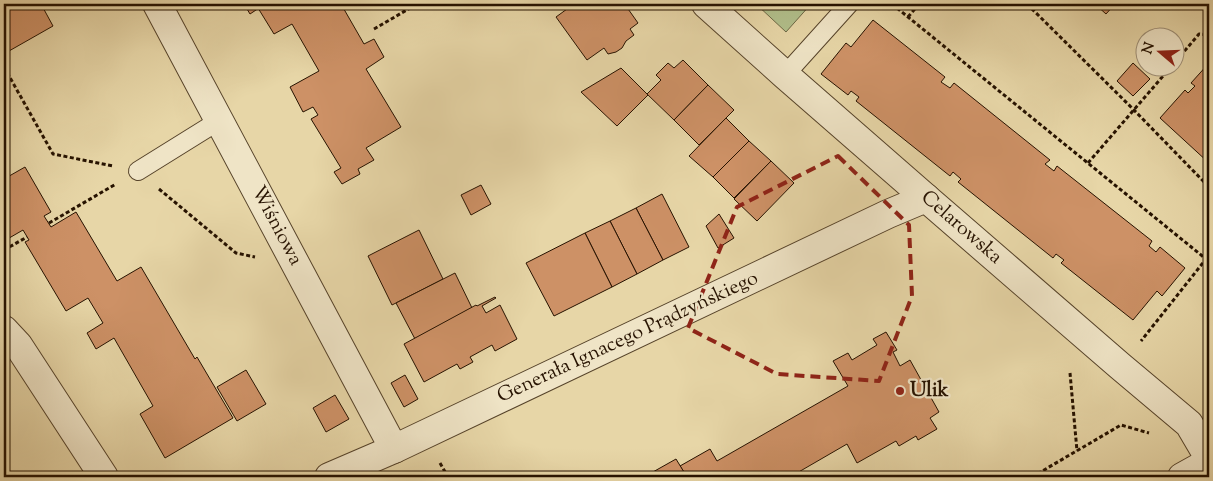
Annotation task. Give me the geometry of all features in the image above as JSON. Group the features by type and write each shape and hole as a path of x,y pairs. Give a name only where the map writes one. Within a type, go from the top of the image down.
{"street":[{"name":"Wiśniowa","path":"157,4 394,449"},
{"name":"Celarowska","path":"706,4 926,198 1189,424 1209,458"},
{"name":"Generała Ignacego Prądzyńskiego","path":"330,477 394,449 888,214 926,198"},
{"path":"4,330 18,345 104,477"},
{"path":"1182,477 1209,462"}],"lane":[{"path":"785,75 849,4"},
{"path":"138,171 220,120"}],"path":[{"path":"374,30 416,4"},
{"path":"892,4 1207,258 1120,366"},
{"path":"908,17 919,4"},
{"path":"1027,4 1209,187"},
{"path":"1186,49 1199,34 1209,35"},
{"path":"4,67 53,154 138,171 236,253 297,266"},
{"path":"1088,163 1161,78"},
{"path":"49,224 138,171"},
{"path":"4,250 27,236"},
{"path":"1070,373 1077,451"},
{"path":"1032,477 1121,425 1157,436"}],"highlighted area":[{"path":"838,156 909,225 912,296 879,381 777,374 688,328 737,207"}],"green space":[{"path":"756,4 811,4 786,32"}],"building":[{"path":"4,4 41,4 53,26 9,51 4,43"},
{"path":"244,4 265,4 250,14"},
{"path":"265,4 341,4 364,44 374,39 384,57 366,69 401,127 366,148 374,160 358,169 360,174 342,184 334,172 341,168 311,119 318,115 313,107 303,112 290,87 319,71 292,24 274,34 258,8"},
{"path":"564,4 628,4 626,6 638,23 630,29 634,35 616,52 608,54 604,48 587,60 556,17 567,9"},
{"path":"1095,4 1115,4 1106,14"},
{"path":"873,20 945,77 941,82 950,88 954,83 1050,160 1045,164 1054,171 1057,166 1152,241 1149,246 1156,252 1160,247 1185,268 1162,296 1157,291 1133,320 1061,263 1064,260 1056,254 1053,258 958,182 961,179 953,172 950,176 856,101 859,97 851,91 848,95 821,74 846,43 851,47"},
{"path":"683,60 708,85 674,120 647,94 661,80 656,75 668,63 674,68"},
{"path":"1133,63 1136,66 1136,78 1150,79 1133,96 1117,81"},
{"path":"1209,63 1209,163 1160,118 1185,90 1188,93 1195,86 1191,83"},
{"path":"621,68 648,95 617,126 581,92"},
{"path":"708,85 734,110 699,145 674,120"},
{"path":"726,118 749,141 713,177 689,156"},
{"path":"749,141 771,161 734,198 713,177"},
{"path":"771,161 794,183 757,221 734,199"},
{"path":"25,167 51,212 44,216 51,227 76,212 117,281 141,267 195,359 197,357 233,418 165,458 140,414 153,406 114,338 96,349 87,333 103,323 88,298 66,311 25,242 29,240 23,230 4,241 4,179"},
{"path":"481,185 491,204 471,215 461,195"},
{"path":"662,194 689,247 663,260 636,208"},
{"path":"636,208 663,260 637,274 610,221"},
{"path":"719,214 734,238 718,248 706,226"},
{"path":"610,221 637,274 612,287 585,233"},
{"path":"419,230 443,279 392,305 368,256"},
{"path":"585,233 612,287 554,316 526,263"},
{"path":"455,273 472,308 415,339 396,303"},
{"path":"495,297 482,306 486,313 500,305 517,339 495,351 492,345 470,357 473,362 460,369 457,364 424,382 404,344 476,305"},
{"path":"886,332 897,350 893,352 900,366 910,360 939,412 930,418 937,429 918,440 916,436 899,446 896,441 857,463 847,444 790,477 687,477 680,466 710,449 717,461 848,386 833,361 848,353 852,360 877,345 873,339"},
{"path":"246,370 266,404 237,421 217,387"},
{"path":"405,375 418,399 404,407 391,383"},
{"path":"335,395 349,419 326,432 313,408"},
{"path":"676,459 687,477 644,477"}],"place":[{"name":"Ulik","path":"900,391"}]}
